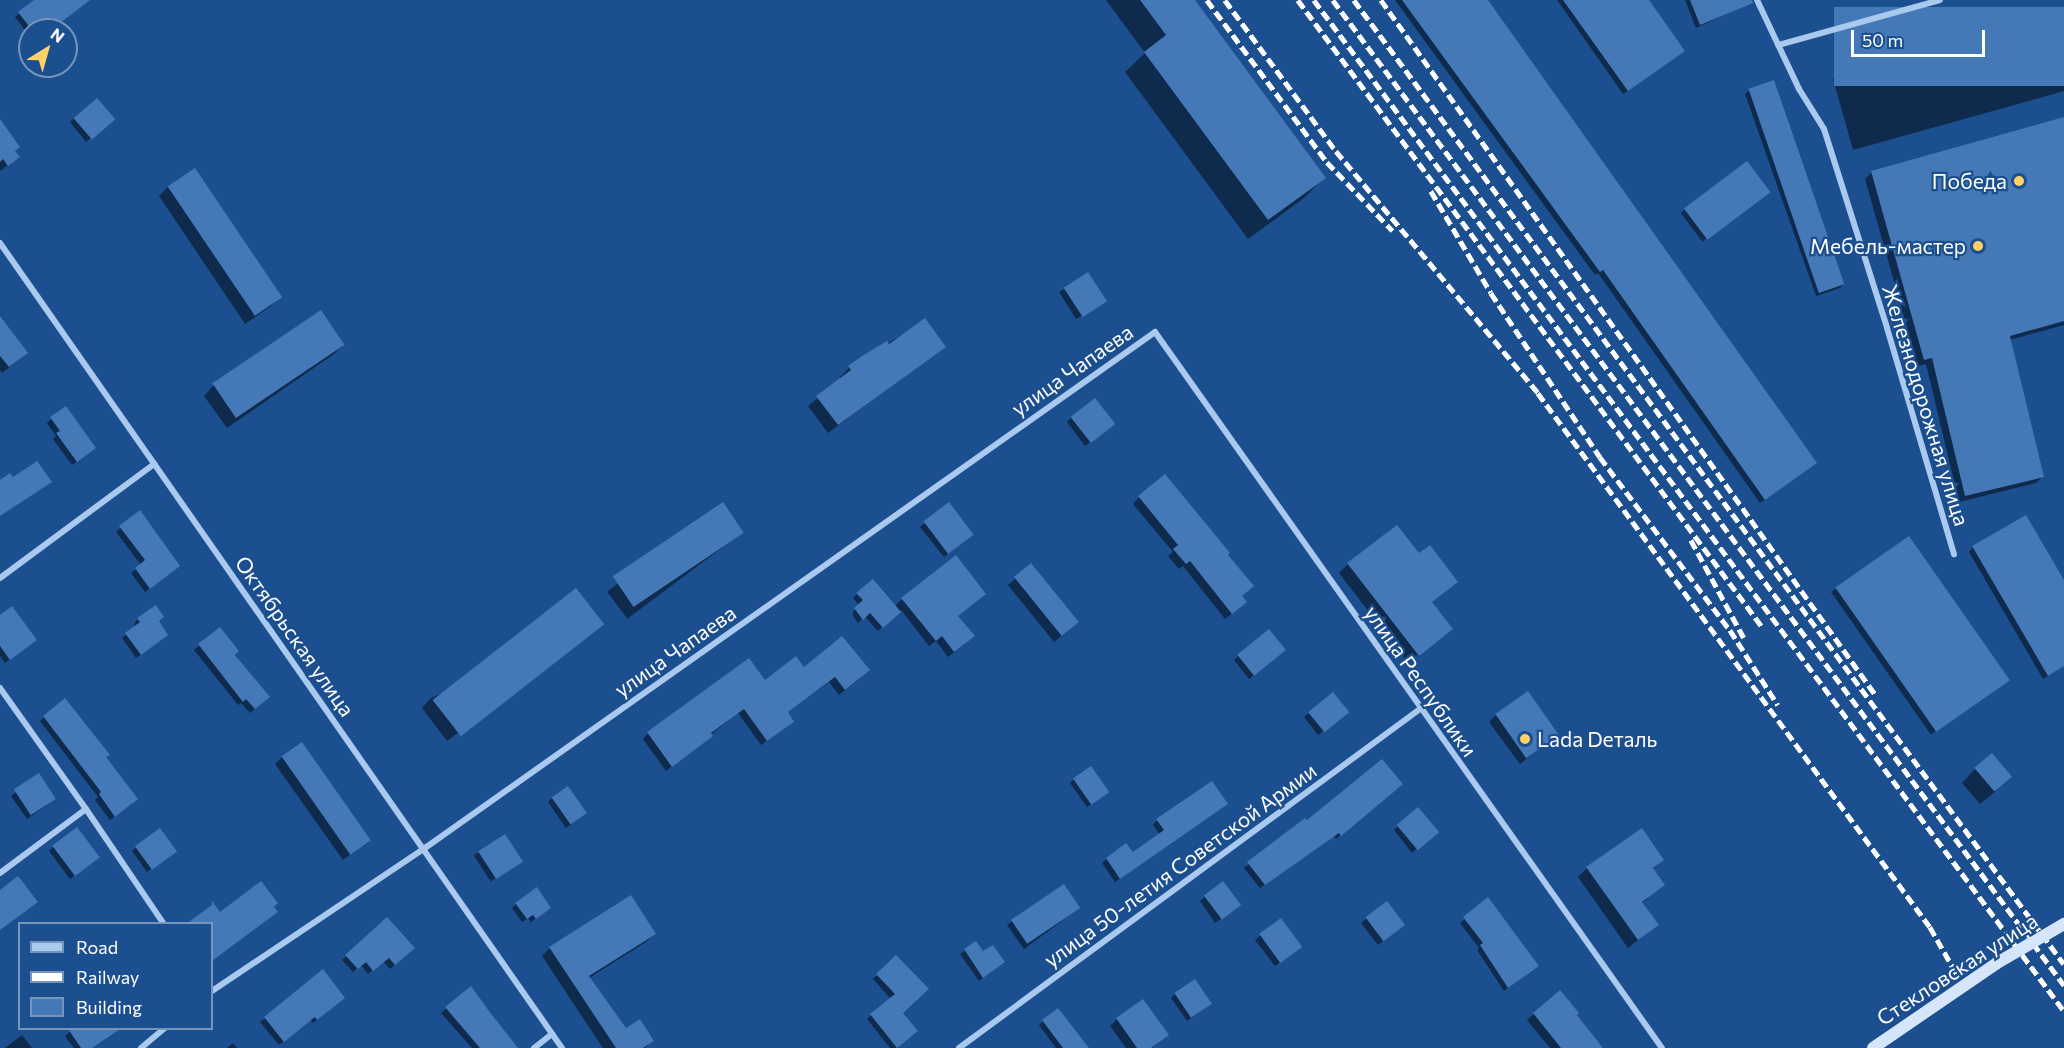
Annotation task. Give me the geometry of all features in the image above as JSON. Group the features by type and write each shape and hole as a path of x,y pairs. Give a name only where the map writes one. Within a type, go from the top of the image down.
{"street":[{"name":"Железнодорожная улица","path":"1757,0 1778,45 1824,129 1887,328 1954,554"},
{"path":"1778,45 1940,0"},
{"name":"Октябрьская улица","path":"0,243 425,848 562,1048"},
{"name":"улица Республики","path":"1155,332 1662,1048"},
{"name":"улица Чапаева","path":"213,990 425,848 1155,332"},
{"path":"0,578 154,464"},
{"path":"0,688 163,922"},
{"name":"улица 50-летия Советской Армии","path":"959,1048 1420,709"},
{"path":"0,873 86,809"},
{"name":"Стекловская улица","path":"1873,1048 1997,963 2064,924"},
{"path":"141,1048 164,1030"},
{"path":"534,1048 552,1034"}],"building":[{"path":"34,0 90,0 67,18 23,18 18,12"},
{"path":"1140,0 1195,0 1326,178 1268,220 1144,52 1166,35"},
{"path":"1402,0 1488,0 1817,463 1765,500 1603,270 1600,272"},
{"path":"1563,0 1649,0 1685,51 1628,91"},
{"path":"1690,0 1752,0 1753,3 1700,25"},
{"path":"1834,7 2064,7 2064,86 1834,86"},
{"path":"1774,80 1844,284 1819,293 1748,89"},
{"path":"97,98 115,119 92,139 74,118"},
{"name":"Мебель-мастер","path":"2064,117 2064,321 2010,336 2044,477 1965,496 1932,358 1924,360 1871,171"},
{"path":"0,119 20,147 15,151 20,157 8,166 3,159 0,162"},
{"path":"1747,161 1770,192 1707,240 1684,209"},
{"path":"195,168 282,297 255,316 168,186"},
{"path":"1088,272 1107,301 1083,317 1064,288"},
{"path":"321,310 344,345 236,418 212,383"},
{"path":"0,316 28,353 9,367 0,356"},
{"path":"925,318 946,347 838,425 816,396 851,370 848,366 887,341 889,344"},
{"path":"1095,398 1115,424 1091,443 1071,417"},
{"path":"66,406 96,448 77,462 56,433 60,431 50,417"},
{"path":"37,461 52,482 0,516 0,480 10,473 13,477"},
{"path":"1165,474 1254,586 1242,596 1247,602 1232,614 1190,561 1186,564 1173,549 1178,545 1138,496"},
{"path":"723,502 744,533 633,607 613,576"},
{"path":"949,502 974,535 948,554 923,521"},
{"path":"140,510 180,566 150,589 135,568 145,560 119,526"},
{"path":"2026,515 2064,580 2064,666 2048,676 1972,546"},
{"path":"1397,525 1419,553 1430,545 1458,582 1432,602 1453,629 1419,656 1347,563"},
{"path":"1909,536 2010,680 1936,732 1835,588"},
{"path":"956,555 986,594 958,616 975,636 954,652 942,636 936,641 901,598"},
{"path":"1031,563 1079,622 1062,636 1014,577"},
{"path":"873,579 901,612 883,628 870,613 863,620 854,608 863,600 856,593"},
{"path":"576,588 604,624 461,736 433,700"},
{"path":"156,605 164,617 159,621 168,635 141,655 125,633 140,622 137,618"},
{"path":"12,606 37,640 10,660 0,646 0,615"},
{"path":"220,627 239,651 235,655 270,697 255,709 246,699 243,702 198,644"},
{"path":"1269,629 1286,650 1254,676 1237,655"},
{"path":"842,636 870,670 845,690 835,677 788,712 794,722 767,741 744,709 711,733 713,736 672,767 647,732 749,658 765,680 796,656 804,667"},
{"path":"1528,691 1559,735 1526,758 1495,714"},
{"path":"1333,692 1349,712 1324,732 1308,712"},
{"path":"65,698 110,755 106,757 138,799 115,817 99,794 101,792 43,716"},
{"path":"302,742 371,840 350,855 282,756"},
{"path":"1992,753 2012,777 1994,792 1974,768"},
{"path":"1382,759 1403,784 1341,836 1339,833 1265,885 1247,862 1305,818 1307,820"},
{"path":"1091,766 1109,792 1091,805 1073,779"},
{"path":"39,773 56,799 31,815 14,789"},
{"path":"1212,781 1228,804 1120,879 1106,858 1126,843 1133,852 1164,830 1156,819"},
{"path":"568,786 587,813 571,825 552,797"},
{"path":"1418,807 1439,832 1418,850 1397,825"},
{"path":"77,827 100,857 75,876 52,846"},
{"path":"160,828 177,851 152,870 135,846"},
{"path":"1642,828 1664,860 1653,868 1665,885 1642,902 1659,925 1638,940 1586,867"},
{"path":"505,834 523,862 496,879 478,851"},
{"path":"18,876 38,902 0,930 0,890"},
{"path":"261,881 278,903 274,907 278,912 213,960 213,922 189,922 212,905 212,901 220,912"},
{"path":"1223,881 1241,905 1222,919 1204,895"},
{"path":"1064,884 1080,908 1027,944 1011,920"},
{"path":"537,887 551,908 536,919 533,915 527,919 515,903"},
{"path":"631,895 656,934 589,976 626,1028 640,1019 654,1041 643,1048 616,1048 549,947"},
{"path":"1488,897 1539,966 1508,988 1480,945 1483,943 1463,917"},
{"path":"1387,901 1405,925 1383,941 1365,917"},
{"path":"387,917 415,948 395,965 389,958 373,971 366,962 358,969 345,955"},
{"path":"1281,918 1302,947 1280,963 1259,934"},
{"path":"976,941 983,951 993,945 1005,962 983,978 964,949"},
{"path":"896,955 929,989 903,1013 918,1031 897,1048 870,1014 895,994 876,974"},
{"path":"323,969 345,998 317,1020 315,1017 284,1042 264,1017"},
{"path":"1195,979 1212,1004 1191,1018 1174,993"},
{"path":"471,986 518,1048 480,1048 445,1007"},
{"path":"1560,990 1603,1048 1561,1048 1533,1013"},
{"path":"1143,999 1169,1035 1151,1048 1137,1048 1116,1018"},
{"path":"1058,1008 1089,1048 1063,1048 1042,1020"},
{"path":"69,1030 119,1030 92,1048 81,1048"}],"railway":[{"path":"1207,0 1327,162 1393,231"},
{"path":"1225,0 1336,151 1538,393 1930,927 1958,976"},
{"path":"1298,0 1763,628"},
{"path":"1314,0 2064,1011"},
{"path":"1333,0 2064,985"},
{"path":"1354,0 2064,964"},
{"path":"1381,0 1875,694"},
{"path":"1431,191 1491,293 1600,457 1730,630 1778,705"},
{"path":"1691,540 1744,638"}],"place":[{"name":"Победа","path":"2019,181"},
{"name":"Мебель-мастер","path":"1978,246"},
{"name":"Lada Dеталь","path":"1525,739"}]}
